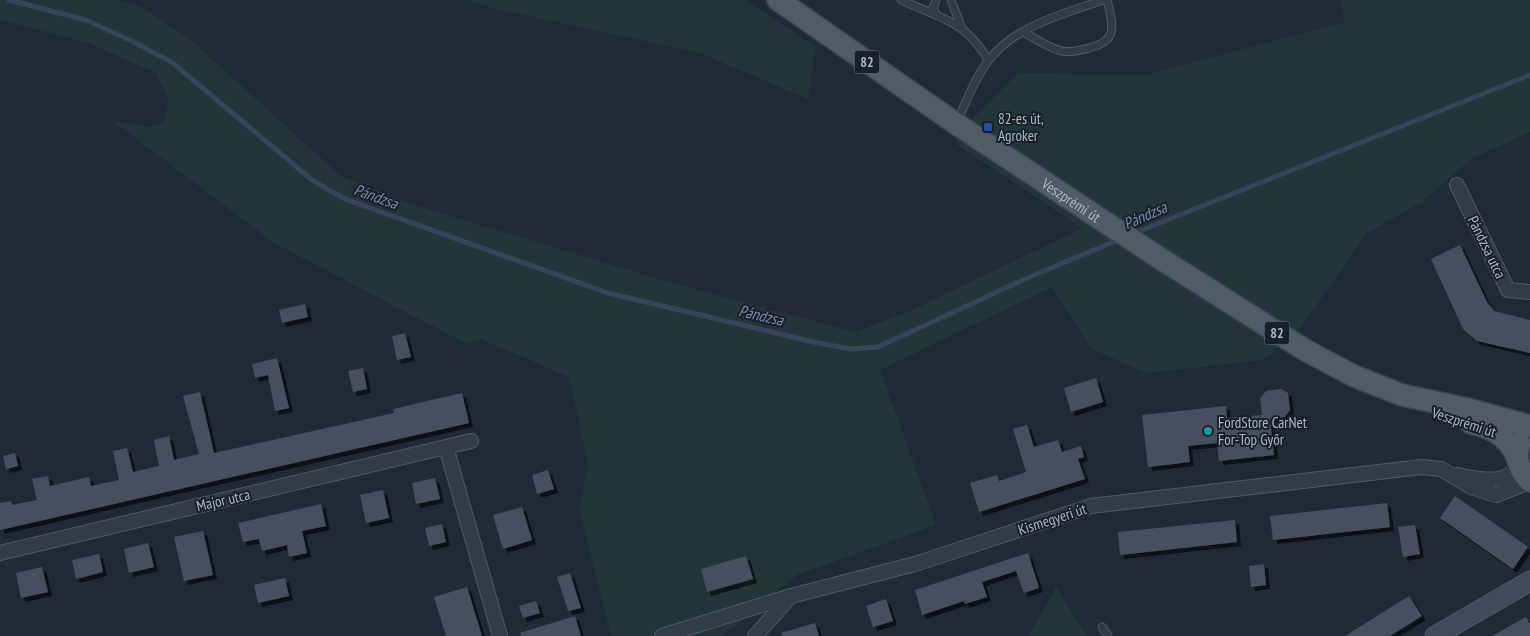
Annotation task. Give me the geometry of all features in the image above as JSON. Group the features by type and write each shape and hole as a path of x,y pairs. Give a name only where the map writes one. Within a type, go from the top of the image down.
{"main road":[{"name":"Veszprémi út","path":"778,0 955,123 1158,257 1305,350 1354,376 1402,395 1472,410 1530,426"},
{"name":"Veszprémi út","path":"1402,395 1421,407 1436,413 1495,430 1512,446 1524,471"},
{"path":"1524,471 1522,439 1530,430"},
{"path":"1435,636 1530,581"}],"street":[{"name":"Pándzsa utca","path":"1457,185 1508,290 1530,292"},
{"name":"Major utca","path":"0,553 471,441"},
{"path":"446,447 500,636"},
{"name":"Kismegyeri út","path":"662,636 791,596 916,564 1091,506 1421,467 1442,469 1471,487 1496,494 1524,471"},
{"name":"Kismegyeri út","path":"1453,475 1491,480 1509,475 1515,471 1524,471"},
{"path":"755,636 791,596"}],"lane":[{"path":"901,0 961,26"},
{"path":"936,0 933,8 937,16"},
{"path":"951,0 961,26 980,46 988,60"},
{"path":"955,123 988,60 1001,47 1040,22 1103,0"},
{"path":"1023,32 1063,51 1074,52 1099,46 1109,39 1112,33 1113,26 1107,0"},
{"path":"1102,626 1108,636"}],"shaded area":[{"path":"0,0 118,0 144,8 192,41 341,176 411,204 672,283 855,332 915,309 1082,228 956,144 972,119 1018,73 1145,75 1345,22 1341,0 1530,0 1530,132 1470,160 1422,202 1366,234 1297,333 1263,360 1146,373 1092,349 1052,287 880,370 936,525 797,575 722,636 611,636 579,510 588,465 569,377 481,339 465,343 274,243 113,121 148,127 163,123 169,101 156,73 89,43 0,20"},
{"path":"466,0 745,0 816,47 808,99 700,53 492,8"},
{"path":"1056,587 1087,636 1029,636"}],"building":[{"path":"1460,245 1487,302 1494,311 1530,320 1530,353 1477,341 1463,329 1431,259"},
{"path":"305,304 308,317 282,323 279,310"},
{"path":"405,333 411,357 397,360 392,336"},
{"path":"277,358 289,408 275,411 268,375 255,378 252,364"},
{"path":"363,368 367,389 353,392 348,371"},
{"path":"1096,378 1103,402 1071,412 1064,388"},
{"name":"FordStore CarNet For-Top Győr","path":"1281,389 1288,393 1290,410 1285,417 1270,419 1274,455 1219,461 1217,443 1188,446 1190,462 1148,467 1142,415 1226,406 1227,418 1262,415 1260,398 1266,391"},
{"path":"200,392 214,453 394,413 393,409 462,393 469,423 0,530 0,503 11,501 12,505 37,500 32,479 48,476 50,486 89,477 91,486 119,480 113,451 127,448 133,472 159,466 154,440 169,436 174,460 199,454 183,396"},
{"path":"1027,425 1034,447 1058,440 1062,452 1081,446 1084,457 1078,459 1085,479 979,512 970,483 997,475 999,481 1026,472 1013,429"},
{"path":"15,453 18,466 6,469 3,456"},
{"path":"548,470 554,489 537,494 532,475"},
{"path":"435,478 440,499 416,504 412,483"},
{"path":"383,490 389,518 366,523 360,495"},
{"path":"1455,496 1528,547 1513,569 1440,518"},
{"path":"1387,503 1390,527 1273,540 1270,516"},
{"path":"321,504 326,526 302,531 307,553 289,557 287,545 262,551 259,539 243,542 238,523"},
{"path":"522,507 532,540 503,549 493,515"},
{"path":"1235,520 1237,542 1120,555 1118,532"},
{"path":"442,524 446,542 429,546 425,528"},
{"path":"1415,525 1420,554 1403,557 1398,527"},
{"path":"203,531 213,575 184,581 174,537"},
{"path":"148,543 154,567 129,573 124,549"},
{"path":"1028,553 1039,588 1024,593 1016,571 982,582 987,597 965,604 964,601 922,615 915,590"},
{"path":"99,554 103,572 76,579 72,560"},
{"path":"746,556 753,579 707,592 701,569"},
{"path":"1264,564 1266,585 1251,587 1249,566"},
{"path":"42,567 48,592 21,598 16,573"},
{"path":"570,573 581,608 568,611 557,577"},
{"path":"285,578 289,596 258,603 254,585"},
{"path":"467,587 482,636 446,636 434,597"},
{"path":"1409,596 1422,616 1390,636 1345,636"},
{"path":"886,599 893,621 873,627 866,606"},
{"path":"536,601 540,613 523,618 519,606"},
{"path":"575,616 581,636 521,636 520,633"},
{"path":"1526,617 1530,624 1530,636 1492,636"},
{"path":"815,623 819,636 782,636 781,633"}],"waterway":[{"name":"Pándzsa","path":"9,0 86,20 134,42 173,63 312,180 345,199 608,293 818,343 851,349 878,347 1025,279 1120,239"},
{"name":"Pándzsa","path":"1132,234 1530,75"}],"place":[{"name":"82-es út, Agroker","path":"988,127"},
{"name":"FordStore CarNet For-Top Győr","path":"1208,431"}]}
